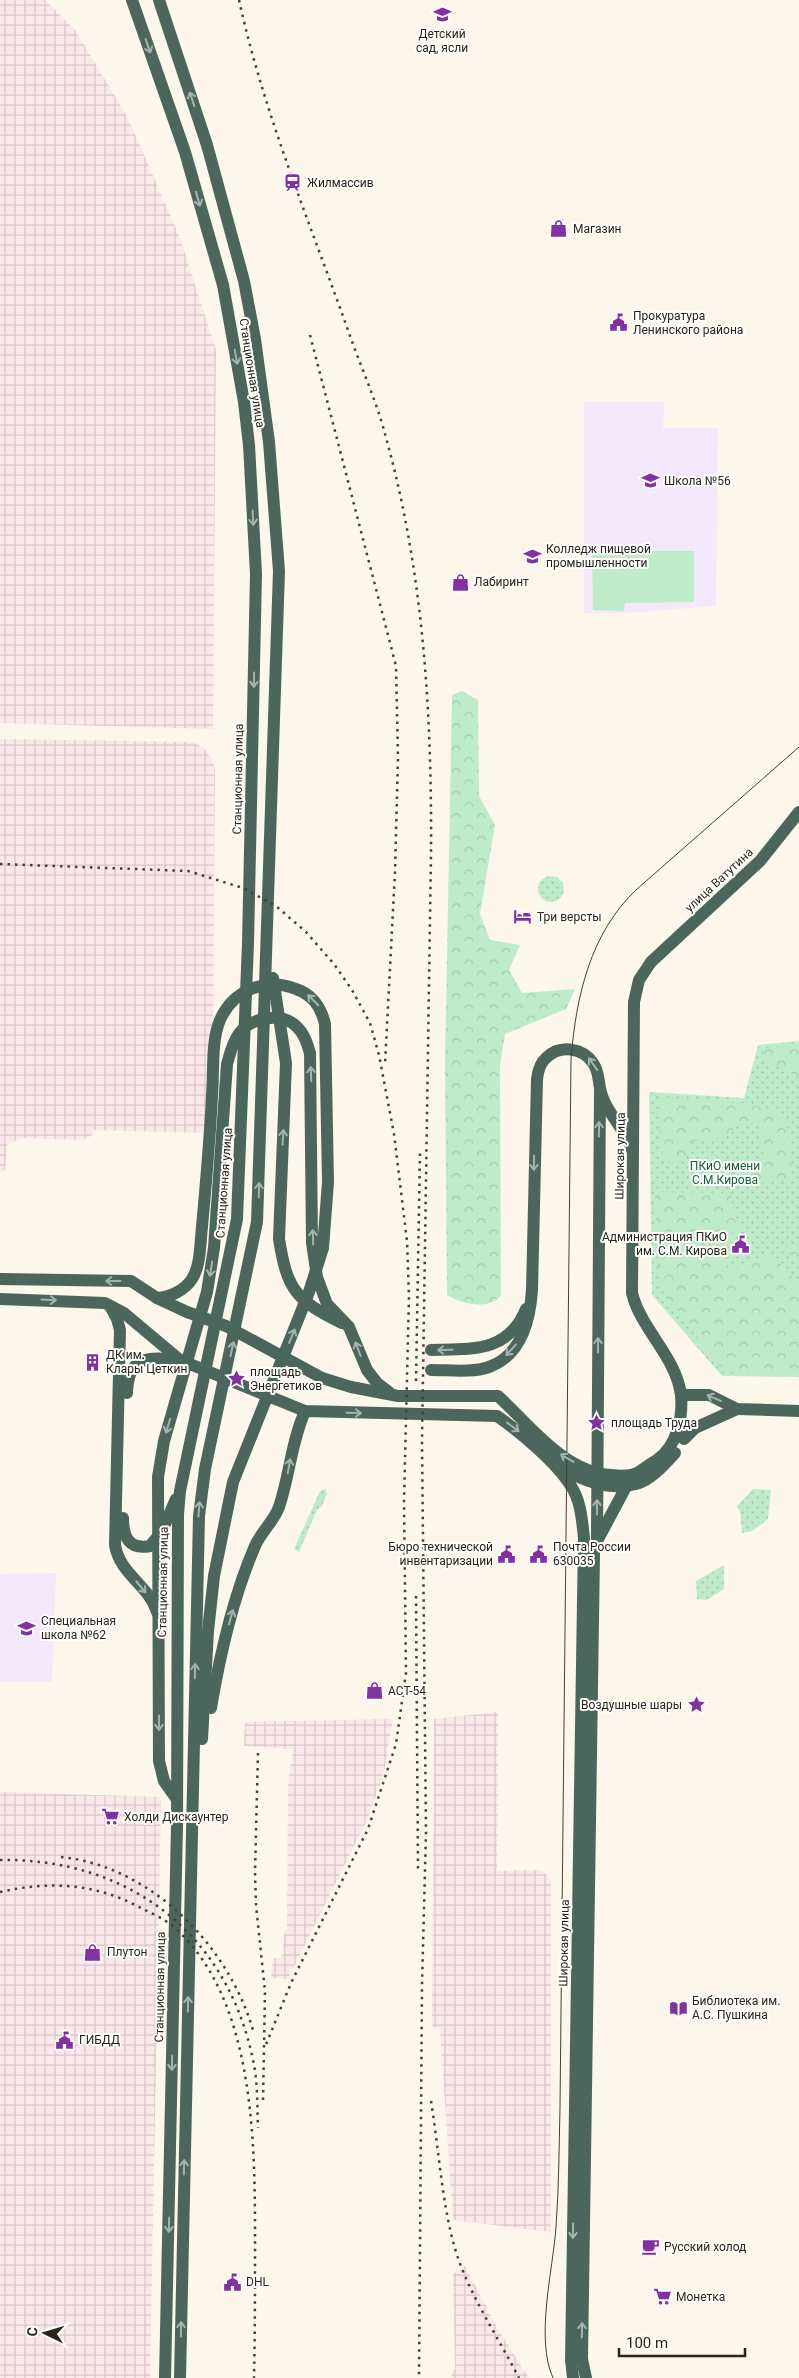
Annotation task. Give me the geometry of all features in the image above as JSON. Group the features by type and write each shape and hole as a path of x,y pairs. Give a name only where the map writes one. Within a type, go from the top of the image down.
{"main road":[{"name":"Станционная улица","path":"132,0 185,152 223,285 248,437 256,574 248,943 237,1219 180,1491 178,1514 176,1862 165,2378"},
{"name":"Станционная улица","path":"159,0 207,145 244,281 256,339 270,442 278,572 257,1222 200,1494 180,2378"},
{"name":"улица Ватутина","path":"651,962 760,861 799,812"},
{"path":"267,943 286,1063 279,1239 288,1282 299,1295 320,1312 349,1327"},
{"name":"Широкая улица","path":"651,962 639,980 634,1002 632,1293 636,1308 661,1346 681,1368 685,1394"},
{"path":"157,1298 172,1295 184,1288 192,1279 199,1257 209,1156 216,1042 220,1021 229,1005 242,993 257,986 289,986 305,992 317,1002 326,1024 328,1103 327,1211 323,1248 309,1292 246,1445 233,1482 214,1576 208,1631 198,1832 191,1861 176,1862"},
{"path":"176,1798 164,1781 159,1761 158,1492 164,1441 202,1311 214,1248 227,1064 231,1048 238,1034 257,1020 284,1019 296,1025 305,1036 310,1053 312,1243 317,1277 327,1304 349,1327 367,1370 377,1383 393,1395"},
{"path":"431,1370 474,1370 489,1367 502,1360 516,1347 524,1333 530,1315 532,1290 536,1093 539,1068 547,1057 559,1050 583,1052 594,1063 598,1071 600,1089 596,1801 589,1840"},
{"path":"600,1089 634,1155"},
{"path":"0,1279 131,1281 157,1298 187,1312 226,1326 322,1378 351,1387 393,1395 498,1396 553,1450 588,1471 618,1476 636,1473 659,1458 669,1449 679,1423 685,1394"},
{"path":"431,1350 479,1349 500,1341 518,1324 532,1290"},
{"path":"0,1299 108,1304 124,1313 180,1360"},
{"path":"108,1304 118,1319 120,1330 115,1546 120,1565 154,1603 159,1622"},
{"path":"180,1491 161,1533 150,1546 134,1546 127,1541 124,1534 127,1381 130,1371 141,1360 160,1358 180,1360 305,1411 497,1416 520,1433 548,1460 587,1482 637,1484 664,1466 675,1454 684,1439 695,1428 737,1409"},
{"path":"685,1394 709,1395 737,1409 799,1411"},
{"path":"684,1439 688,1424 685,1394"},
{"path":"202,1750 216,1674 232,1615 255,1544 277,1511 282,1497 296,1433 305,1411"},
{"name":"Широкая улица","path":"548,1460 572,1486 581,1509 584,1538 571,2360 573,2378"},
{"name":"Широкая улица","path":"586,2378 582,2359 594,1554 596,1543 627,1485"}],"shaded area":[{"path":"0,0 45,0 75,30 128,118 180,238 216,350 213,729 0,723"},
{"name":"Школа №56","path":"584,402 664,402 663,428 718,428 716,606 624,613 584,613"},
{"path":"0,739 193,742 204,748 211,758 215,769 213,1038 206,1133 93,1130 92,1136 82,1140 22,1138 7,1145 5,1171 0,1172"},
{"name":"Специальная школа №62","path":"56,1573 52,1682 0,1682 0,1574"},
{"path":"498,1712 497,1871 541,1870 551,1880 551,2232 453,2220 440,2028 432,2027 434,1719"},
{"path":"393,1719 383,1777 367,1820 288,1979 271,1978 273,1958 282,1958 284,1935 287,1928 288,1782 293,1749 244,1746 245,1722"},
{"path":"0,1792 161,1797 150,2378 0,2378"},
{"path":"465,2266 499,2331 529,2378 452,2378 452,2372 455,2369 453,2274"}],"green space":[{"path":"592,551 694,551 694,602 625,603 624,611 593,610"},
{"path":"462,691 478,700 479,796 495,825 480,914 490,940 520,945 509,970 522,993 575,989 566,1009 505,1034 500,1066 501,1295 490,1303 483,1304 467,1303 447,1295 445,1063 452,695"},
{"path":"551,876 560,880 564,889 560,898 551,902 542,898 538,889 542,880"},
{"name":"ПКиО имени С.М.Кирова","path":"799,1041 799,1377 722,1376 652,1295 649,1092 744,1098 758,1045"},
{"path":"799,1046 799,1078 787,1069 766,1062 764,1048"},
{"path":"668,1098 752,1104 786,1117 792,1174 790,1179 756,1183 749,1182 738,1176 740,1164 761,1160 763,1156 761,1126 757,1123 738,1124 726,1137 691,1142 683,1159 675,1164 667,1162 662,1151 660,1115 661,1102"},
{"path":"655,1192 731,1193 733,1212 739,1228 727,1237 718,1240 720,1258 725,1264 734,1269 764,1255 777,1260 799,1284 799,1374 737,1374 719,1366 659,1286"},
{"path":"799,1241 799,1261 786,1251 786,1248"},
{"path":"325,1489 327,1493 322,1506 317,1510 299,1552 294,1549 320,1491"},
{"path":"753,1489 771,1490 768,1519 752,1531 742,1533 740,1511 737,1506"},
{"path":"724,1565 724,1589 707,1600 697,1599 696,1581"}],"tram line":[{"path":"553,2378 545,2344 545,2324 556,2227 559,2167 571,1059 573,1036 588,967 608,925 621,906 637,889 799,747"}],"railway":[{"path":"239,0 261,85 381,420 407,527 416,581 427,690 430,745 431,855 422,1441 426,1832 422,1985 419,2378"},
{"path":"310,335 396,666 398,757 395,872 385,1064"},
{"path":"0,864 188,871 243,888 276,906 306,932 334,964 352,990 370,1023 379,1055 394,1134 407,1241 409,1296 404,1502 406,1673 396,1744 368,1829 291,1983 265,2047"},
{"path":"416,1381 420,1151"},
{"path":"416,1596 418,1871"},
{"path":"258,1753 255,1872 256,1905 265,1991 263,2101"},
{"path":"61,1857 94,1864 126,1876 156,1894 183,1917 207,1943 227,1971 243,2002 254,2034"},
{"path":"0,1860 47,1863 90,1873 129,1889 165,1912 195,1940 220,1975 240,2015 255,2068 258,2128"},
{"path":"0,1892 36,1886 71,1886 105,1893 122,1899 158,1916 175,1928 201,1958 221,1994 235,2033 245,2075 251,2118 255,2203 254,2378"},
{"path":"431,2101 444,2197 456,2252 469,2284 519,2378"}],"place":[{"name":"Детский сад, ясли","path":"442,15"},
{"name":"Жилмассив","path":"293,183"},
{"name":"Магазин","path":"559,229"},
{"name":"Прокуратура Ленинского района","path":"619,323"},
{"name":"Школа №56","path":"650,481"},
{"name":"Колледж пищевой промышленности","path":"532,556"},
{"name":"Лабиринт","path":"460,582"},
{"name":"Три версты","path":"523,917"},
{"name":"Администрация ПКиО им. С.М. Кирова","path":"741,1244"},
{"name":"ДК им. Клары Цеткин","path":"92,1362"},
{"name":"площадь Энергетиков","path":"236,1379"},
{"name":"площадь Труда","path":"597,1423"},
{"name":"Бюро технической инвентаризации","path":"507,1554"},
{"name":"Почта России 630035","path":"539,1554"},
{"name":"Специальная школа №62","path":"27,1628"},
{"name":"АСТ-54","path":"374,1691"},
{"name":"Воздушные шары","path":"696,1705"},
{"name":"Холди Дискаунтер","path":"110,1817"},
{"name":"Плутон","path":"93,1952"},
{"name":"Библиотека им. А.С. Пушкина","path":"678,2008"},
{"name":"ГИБДД","path":"65,2040"},
{"name":"Русский холод","path":"650,2247"},
{"name":"DHL","path":"232,2282"},
{"name":"Монетка","path":"662,2297"}]}
